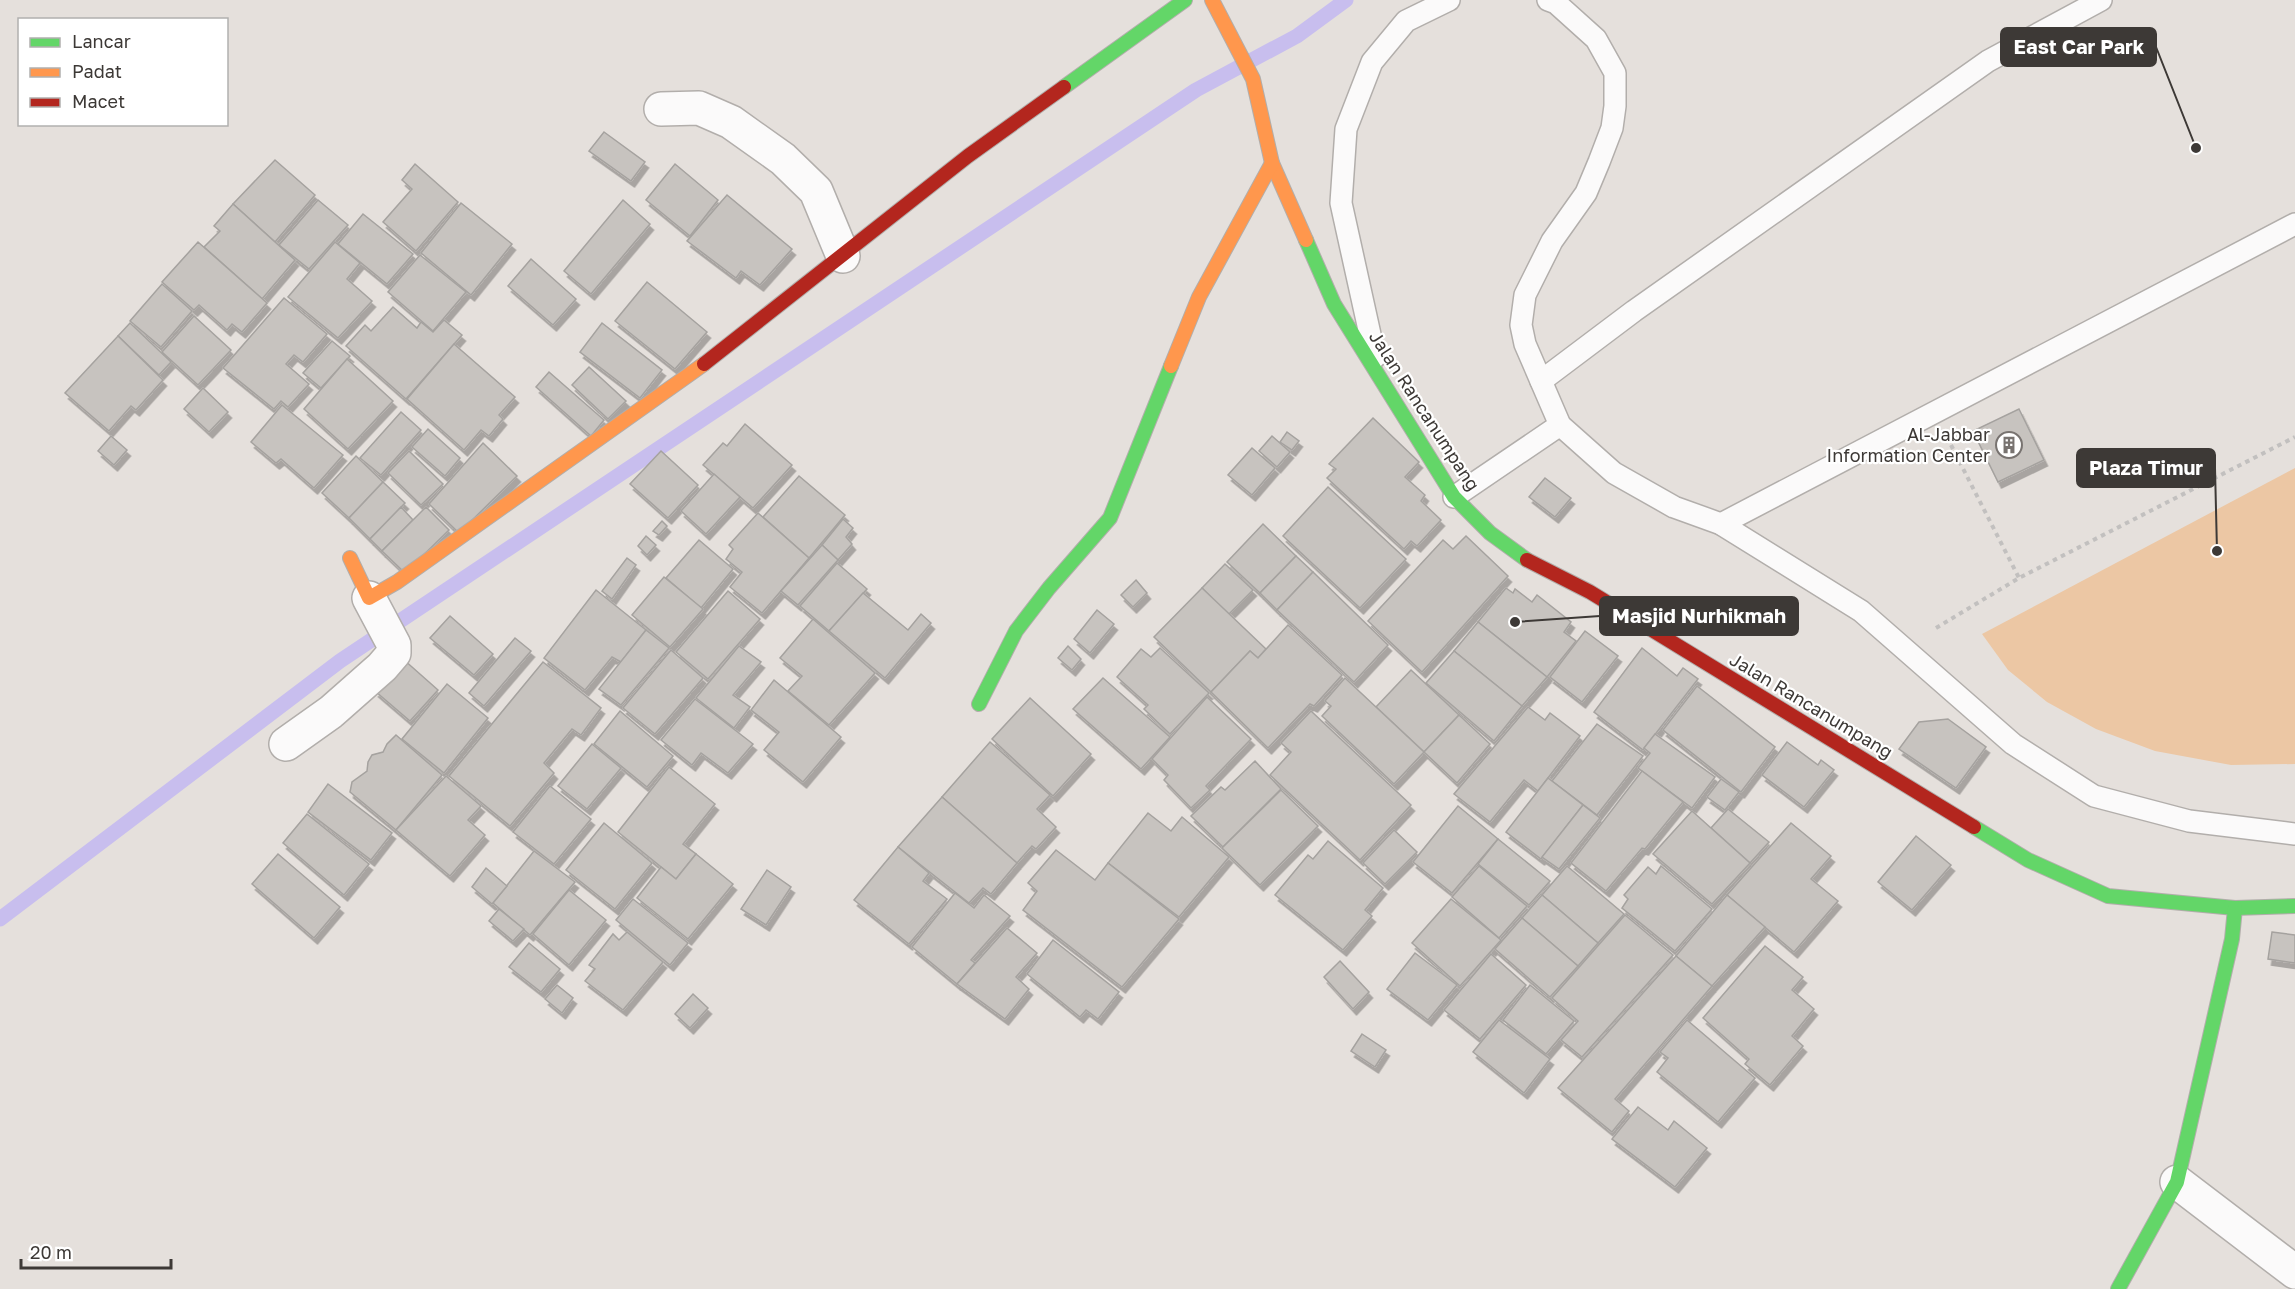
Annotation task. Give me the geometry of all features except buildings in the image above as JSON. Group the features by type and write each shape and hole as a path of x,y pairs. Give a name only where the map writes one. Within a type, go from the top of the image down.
{"street":[{"path":"370,601 381,590 397,582 719,354 968,156 1185,0"},
{"name":"Jalan Rancanumpang","path":"1212,0 1253,79 1272,163 1334,304 1454,496 1490,533 1530,562 1590,592 2028,860 2108,896 2235,908 2295,906"},
{"path":"661,109 699,108 731,122 783,159 816,191 843,256"},
{"path":"979,704 1016,630 1110,518 1199,297 1272,163"},
{"path":"286,744 331,712 382,667 394,653 394,645 350,558"},
{"path":"2118,1289 2177,1182 2232,939 2235,908"},
{"path":"2177,1182 2295,1272"}],"lane":[{"path":"1380,379 1341,203 1346,129 1372,62 1406,21 1449,0"},
{"path":"1548,0 1556,3 1596,39 1616,73 1612,128 1586,193 1552,241 1525,295 1521,325 1525,344 1560,424 1614,473 1674,507 1720,524 1861,611 2013,744 2094,796 2190,821 2295,834"},
{"path":"1541,381 1634,311 1988,62 2101,0"},
{"path":"1720,524 2295,224"},
{"path":"1454,496 1560,424"}],"path":[{"path":"1934,412 2019,578"},
{"path":"1904,647 2019,578 2295,437"}],"shaded area":[{"path":"2295,468 2295,764 2231,765 2155,751 2096,729 2047,702 2008,670 1982,634"}],"waterway":[{"path":"0,919 340,661 1196,90 1297,36 1346,0"}],"traffic: fast":[{"path":"1064,87 1185,0"},
{"path":"1306,240 1334,304 1454,497 1490,533 1527,560"},
{"path":"979,704 1016,631 1049,588 1110,518 1171,366"},
{"path":"1974,827 2028,860 2108,896 2235,908 2295,906"},
{"path":"2118,1289 2177,1182 2232,939 2235,908"}],"traffic: slow":[{"path":"1212,0 1253,79 1272,163 1306,240"},
{"path":"1171,366 1199,297 1272,163"},
{"path":"350,558 369,598 397,582 704,364"}],"traffic: jam":[{"path":"704,364 968,156 1064,87"},
{"path":"1527,560 1590,592 1974,827"}],"place":[{"name":"East Car Park","path":"2196,148"},
{"name":"Al-Jabbar Information Center","path":"2009,445"},
{"name":"Plaza Timur","path":"2217,551"},
{"name":"Masjid Nurhikmah","path":"1515,622"}]}
